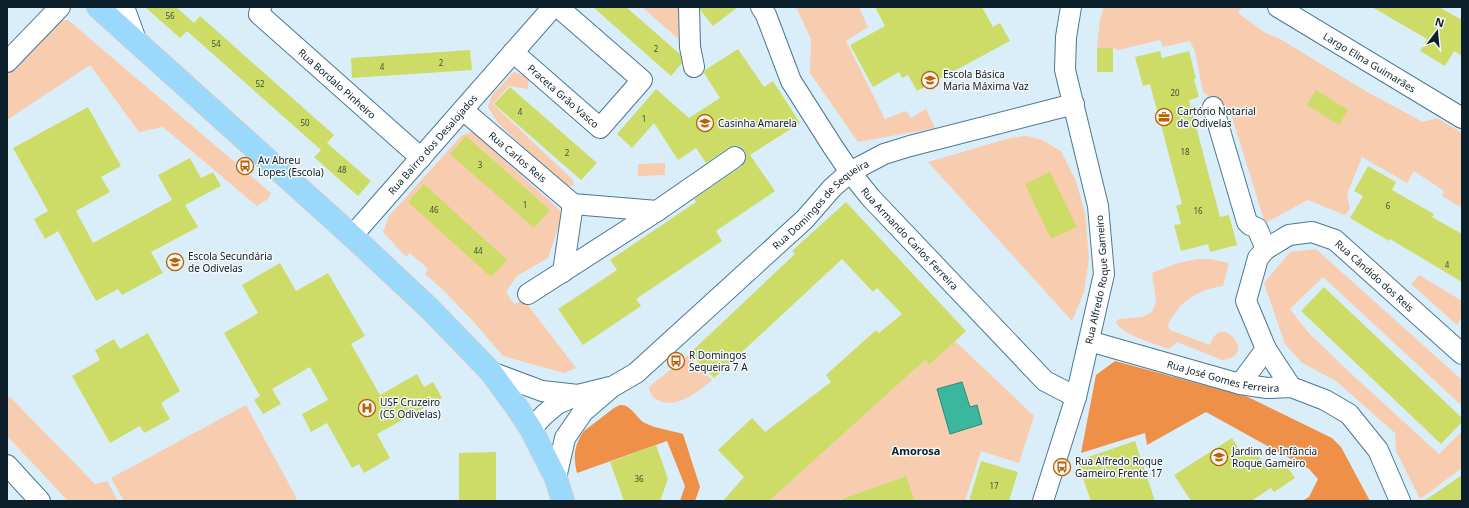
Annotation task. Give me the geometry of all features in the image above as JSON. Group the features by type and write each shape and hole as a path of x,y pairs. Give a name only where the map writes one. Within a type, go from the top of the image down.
{"main road":[{"path":"98,7 352,236 429,308 491,372 518,409 531,430 556,478 563,501"}],"street":[{"path":"7,62 60,7"},
{"path":"124,7 136,40"},
{"name":"Rua Bordalo Pinheiro","path":"261,7 259,14 421,158"},
{"path":"513,52 553,7"},
{"name":"Praceta Grão Vasco","path":"513,52 600,128 642,80 558,7"},
{"path":"689,7 690,48 694,67"},
{"name":"Rua Armando Carlos Ferreira","path":"761,7 766,15 791,81 850,172 871,198 1045,381 1076,397"},
{"name":"Rua Alfredo Roque Gameiro","path":"1043,501 1076,397 1104,274 1098,206 1065,70 1066,37 1071,7"},
{"name":"Largo Elina Guimarães","path":"1278,7 1462,118"},
{"name":"Rua Bairro dos Desalojados","path":"352,236 513,52"},
{"name":"Rua Domingos de Sequeira","path":"581,403 636,373 805,219 832,188 850,172 884,154 910,146 1074,104"},
{"path":"1213,107 1247,222 1250,226 1257,228 1266,249"},
{"name":"Rua Carlos Reis","path":"463,110 573,204"},
{"path":"528,294 657,211 735,157"},
{"path":"563,272 573,204 657,211"},
{"name":"Rua Cândido dos Reis","path":"1291,387 1266,349 1246,301 1258,258 1266,249 1289,235 1312,232 1335,240 1462,354"},
{"name":"Rua José Gomes Ferreira","path":"1089,341 1240,384 1267,388 1291,387 1325,400 1350,414 1378,450 1400,501"},
{"path":"1240,384 1266,349"},
{"path":"491,372 542,391 581,403"},
{"path":"531,430 546,430 581,403"},
{"path":"556,478 564,438 581,403"},
{"path":"7,465 40,501"}],"shaded area":[{"path":"642,7 680,7 684,44"},
{"path":"796,7 859,7 868,27 846,41 885,119 906,111 911,118 926,109 935,128 858,142 810,73 811,39"},
{"path":"1104,7 1242,7 1238,13 1264,32 1280,39 1369,93 1423,122 1437,118 1462,133 1462,208 1442,196 1444,191 1414,171 1407,183 1362,157 1347,194 1350,209 1345,215 1308,200 1265,223 1231,114 1203,92 1195,52 1190,41 1163,47 1160,40 1119,50 1113,48 1097,48 1100,19"},
{"path":"68,20 271,193 268,199 257,206 163,127 139,132 90,65 7,120 7,70 55,21"},
{"path":"514,72 529,77 528,89 509,86 493,104 573,180 574,186 564,185 498,123 488,107 492,95"},
{"path":"473,132 563,213 548,258 517,276 506,292 514,304 524,300 576,368 564,373 503,356 472,320 425,274 428,269 410,253 406,257 383,232 389,216 462,135"},
{"path":"1027,136 1042,140 1061,151 1076,181 1085,213 1089,258 1084,292 1072,321 928,162 1010,138"},
{"path":"665,163 665,175 638,176 638,164"},
{"path":"1316,249 1462,380 1462,406 1323,277 1290,309 1307,331 1345,368 1439,454 1462,431 1462,468 1420,499 1396,451 1395,433 1336,381 1302,363 1285,344 1264,283 1290,252"},
{"path":"1197,259 1210,259 1229,263 1223,286 1202,291 1190,298 1175,313 1168,326 1170,330 1210,345 1215,335 1221,332 1228,333 1238,344 1238,351 1233,357 1222,360 1177,342 1169,349 1131,335 1124,331 1116,322 1119,319 1142,317 1152,312 1156,302 1152,273 1178,263"},
{"path":"1419,275 1462,301 1462,317 1457,325 1411,284"},
{"path":"955,341 1034,416 1019,463 981,451 965,501 915,501 905,476 837,501 769,501 925,360 929,365"},
{"path":"688,355 712,380 700,390 678,401 671,403 663,402 654,398 649,387"},
{"path":"1115,361 1248,397 1332,438 1341,447 1370,501 1302,501 1309,497 1318,479 1309,469 1206,412 1147,445 1145,433 1081,453 1096,375"},
{"path":"962,382 970,407 977,405 982,424 950,434 937,389"},
{"path":"10,397 95,484 107,481 118,501 68,501 7,436 7,398"},
{"path":"246,405 297,499 293,501 124,501 111,478"},
{"path":"620,405 624,405 631,409 642,421 649,425 683,434 700,487 695,501 680,501 685,486 667,441 577,473 575,451 578,441 584,431"}],"building":[{"path":"145,7 176,7 194,23 200,16 334,135 327,143 371,181 358,196 314,157 321,150 187,31 180,38"},
{"path":"593,7 626,7 680,54 682,63 671,76"},
{"path":"700,7 738,7 713,26 701,11"},
{"path":"875,7 982,7 993,27 1000,23 1010,41 917,91 908,75 902,78 899,72 873,87 850,45 885,26"},
{"path":"1372,7 1439,7 1462,20 1462,56 1454,51 1445,66 1420,51 1427,39"},
{"path":"1097,48 1113,48 1113,72 1097,72"},
{"path":"738,49 764,87 773,81 800,123 750,155 775,191 716,231 722,241 636,299 641,306 583,345 558,309 617,270 610,260 696,202 694,199 742,166 745,162 746,156 744,150 740,146 734,146 728,148 706,163 696,148 678,160 654,123 632,148 617,134 656,89 689,118 720,98 704,73 705,70"},
{"path":"470,50 472,70 352,78 351,58"},
{"path":"1160,51 1162,58 1189,51 1199,97 1189,100 1220,217 1229,215 1237,245 1210,252 1208,244 1181,251 1174,225 1181,224 1176,206 1182,204 1150,84 1143,86 1135,57"},
{"path":"510,87 597,163 581,180 494,104"},
{"path":"1316,90 1348,110 1339,125 1307,105"},
{"path":"88,107 121,166 101,177 110,192 76,211 93,243 172,200 158,175 190,158 201,178 213,172 221,186 185,205 198,227 151,252 163,273 122,295 118,289 96,301 58,231 45,239 34,219 48,211 13,148"},
{"path":"466,136 550,210 534,228 450,154"},
{"path":"1368,166 1396,182 1392,190 1434,214 1432,217 1462,234 1462,282 1390,239 1389,241 1350,218 1363,196 1354,191"},
{"path":"1050,172 1077,227 1051,239 1025,184"},
{"path":"424,184 507,260 491,277 408,202"},
{"path":"846,202 966,331 929,365 925,360 769,501 723,501 744,477 718,450 752,418 765,432 831,382 826,375 876,330 879,333 902,314 877,288 873,292 842,259 714,378 690,353 795,254 792,251"},
{"path":"280,263 296,291 328,273 365,336 351,344 380,395 417,374 424,387 433,382 442,398 377,434 390,458 364,473 359,464 352,468 327,423 311,432 302,414 328,400 310,367 272,389 281,404 263,414 254,400 260,396 224,333 258,313 242,285"},
{"path":"1324,287 1462,418 1462,422 1441,444 1301,311"},
{"path":"148,333 180,391 161,403 170,419 144,433 140,426 110,443 72,376 100,360 95,350 114,339 120,349"},
{"path":"1232,438 1242,454 1253,447 1268,470 1283,460 1295,478 1274,492 1271,488 1251,501 1191,501 1174,475"},
{"path":"1135,441 1155,501 1091,501 1077,461"},
{"path":"656,445 668,479 660,501 624,501 610,462"},
{"path":"496,452 496,501 459,501 459,453"},
{"path":"981,461 1018,472 1009,501 969,501"},
{"path":"1462,475 1462,501 1424,501"},
{"path":"906,476 915,501 842,501 842,499"}],"place":[{"name":"Escola Básica Maria Máxima Vaz","path":"930,80"},
{"name":"Cartório Notarial de Odivelas","path":"1164,117"},
{"name":"Casinha Amarela","path":"705,123"},
{"name":"Av Abreu Lopes (Escola)","path":"245,166"},
{"name":"Escola Secundária de Odivelas","path":"175,262"},
{"name":"R Domingos Sequeira 7 A","path":"676,361"},
{"name":"USF Cruzeiro (CS Odivelas)","path":"367,408"},
{"name":"Jardim de Infância Roque Gameiro","path":"1219,457"},
{"name":"Rua Alfredo Roque Gameiro Frente 17","path":"1062,467"}],"district":[{"name":"Amorosa","path":"916,450"}]}
